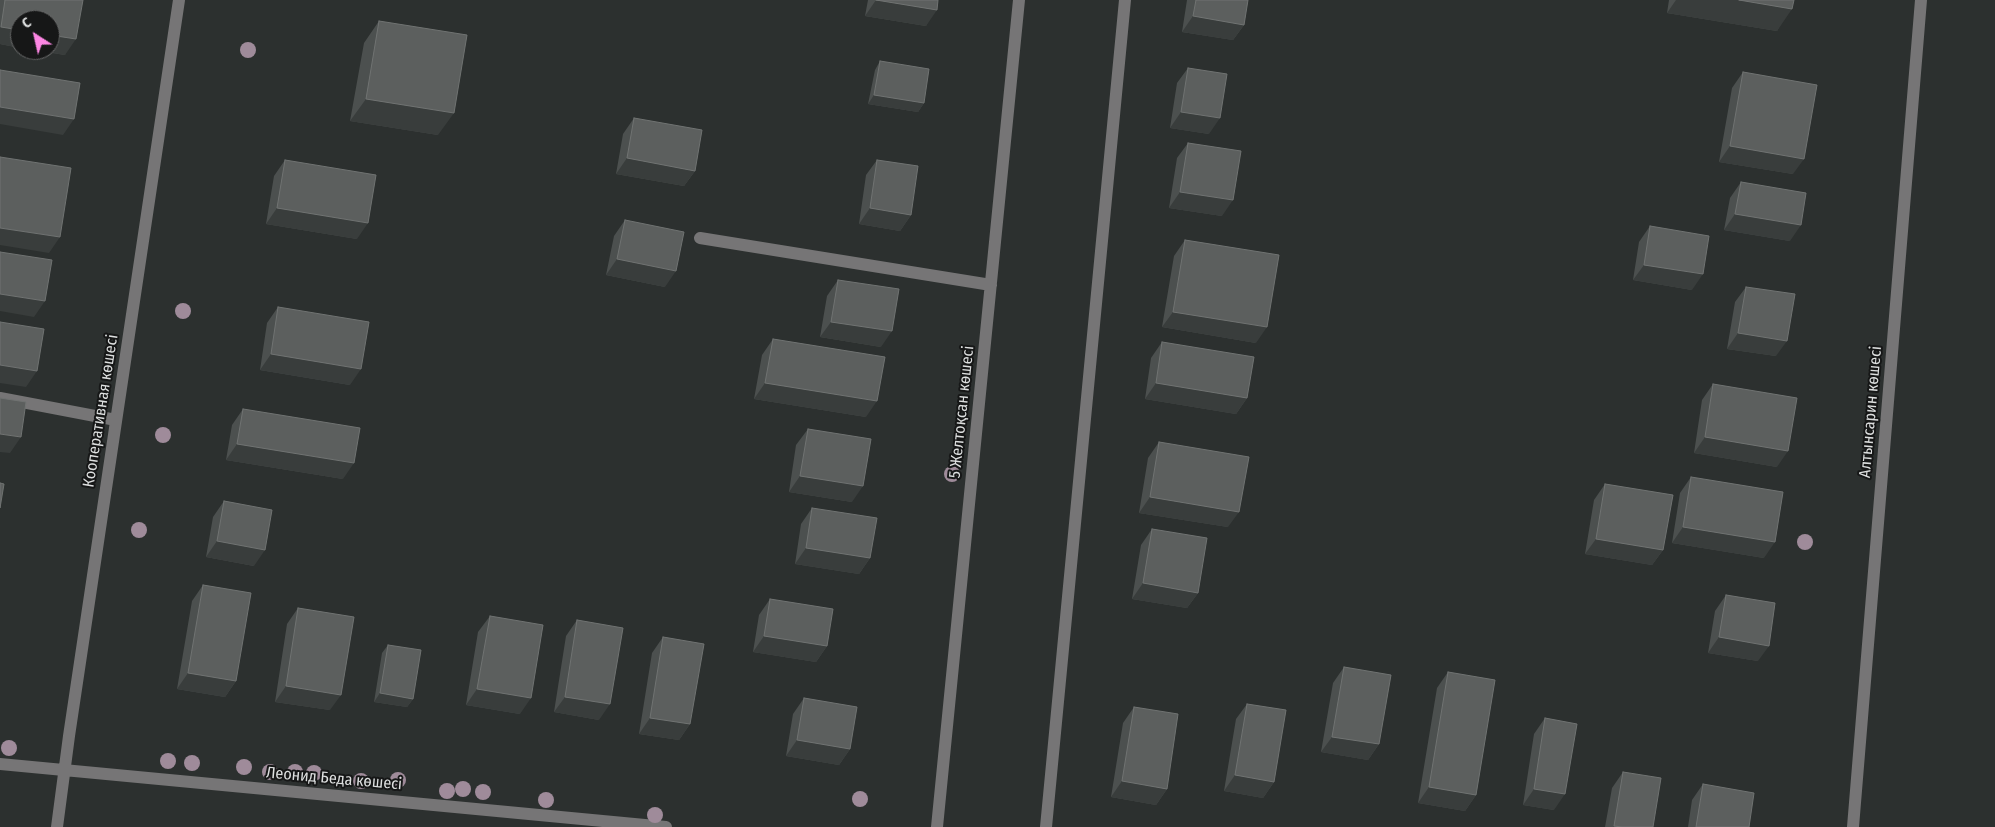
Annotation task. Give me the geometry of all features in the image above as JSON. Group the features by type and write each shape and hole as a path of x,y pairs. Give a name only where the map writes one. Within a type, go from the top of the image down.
{"street":[{"name":"Кооперативная көшесі","path":"57,827 179,0"},
{"name":"5 Желтоқсан көшесі","path":"937,827 1019,0"},
{"path":"1046,827 1126,0"},
{"name":"Алтынсарин көшесі","path":"1853,827 1921,0"},
{"path":"700,238 991,285"},
{"path":"0,398 116,420"},
{"name":"Леонид Беда көшесі","path":"0,764 666,827"}],"building":[{"path":"5,0 83,0 76,39 60,37 60,10 10,10 10,28 1,27"},
{"path":"876,0 938,0 937,10"},
{"path":"1196,0 1248,0 1244,25 1193,16"},
{"path":"1739,0 1794,0 1792,9"},
{"path":"379,21 467,35 454,113 366,99"},
{"path":"880,61 929,69 924,103 874,95"},
{"path":"1188,68 1227,74 1220,118 1181,112"},
{"path":"0,70 80,83 74,119 0,107"},
{"path":"1743,72 1817,85 1804,159 1730,146"},
{"path":"634,118 702,130 695,171 627,158"},
{"path":"1188,143 1241,151 1233,200 1180,192"},
{"path":"0,157 71,168 60,237 0,228"},
{"path":"285,160 376,175 368,223 277,208"},
{"path":"877,160 918,166 911,215 870,208"},
{"path":"1741,182 1806,193 1801,225 1735,214"},
{"path":"625,220 684,232 676,271 617,259"},
{"path":"1650,226 1709,236 1703,274 1644,265"},
{"path":"1185,240 1279,255 1267,327 1173,312"},
{"path":"0,252 52,260 45,301 0,294"},
{"path":"838,280 899,289 892,331 831,322"},
{"path":"1746,287 1795,294 1787,341 1738,333"},
{"path":"278,307 369,322 361,369 271,354"},
{"path":"0,322 44,329 37,371 0,365"},
{"path":"773,339 885,357 877,401 765,383"},
{"path":"1162,342 1254,357 1247,398 1156,383"},
{"path":"1713,384 1797,398 1788,451 1705,437"},
{"path":"0,398 26,402 21,437 0,434"},
{"path":"243,409 360,428 354,463 237,444"},
{"path":"808,429 871,439 863,486 800,476"},
{"path":"1159,442 1249,457 1239,512 1150,497"},
{"path":"1691,477 1783,492 1775,542 1683,527"},
{"path":"0,483 4,484 0,508"},
{"path":"1605,484 1673,495 1663,550 1596,539"},
{"path":"224,501 272,510 265,550 217,541"},
{"path":"812,508 877,518 870,558 806,548"},
{"path":"1152,529 1207,538 1198,593 1143,583"},
{"path":"203,585 251,593 236,681 188,673"},
{"path":"1726,595 1775,603 1769,646 1719,637"},
{"path":"770,599 833,609 827,646 764,636"},
{"path":"298,608 354,617 341,695 286,686"},
{"path":"490,616 543,625 531,698 477,689"},
{"path":"577,620 623,628 610,704 565,697"},
{"path":"663,637 704,644 690,724 650,718"},
{"path":"388,645 421,650 413,699 380,693"},
{"path":"1344,667 1391,675 1379,744 1332,737"},
{"path":"1448,672 1495,680 1476,795 1429,787"},
{"path":"804,698 857,707 850,749 797,740"},
{"path":"1247,704 1286,710 1274,782 1235,775"},
{"path":"1134,707 1178,714 1167,789 1122,781"},
{"path":"1545,718 1577,724 1565,794 1534,789"},
{"path":"1623,772 1661,778 1653,827 1614,826"},
{"path":"1703,784 1754,793 1749,827 1696,827"}]}
